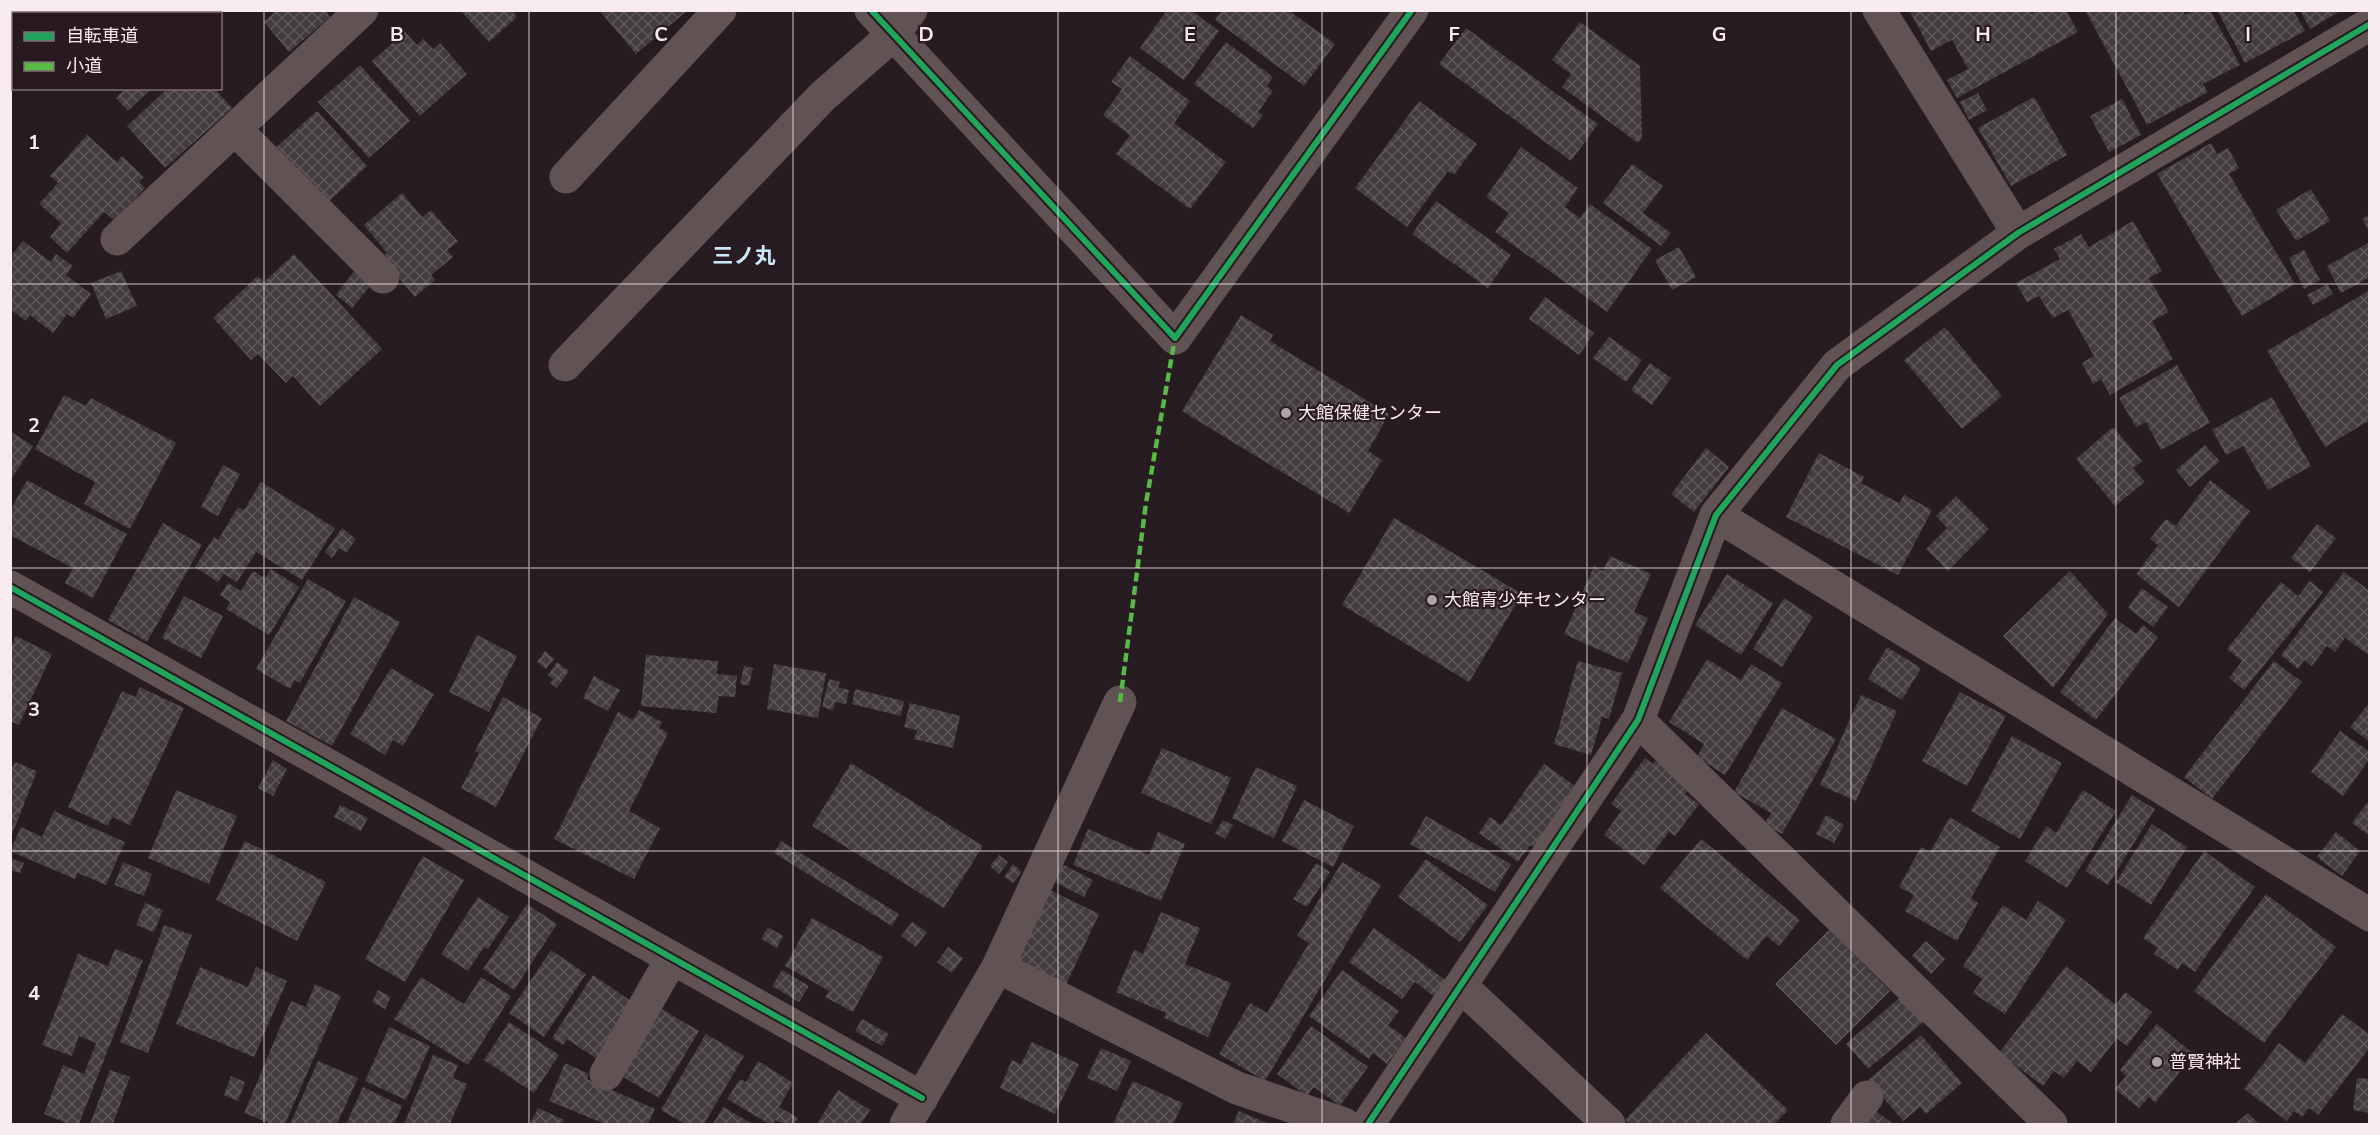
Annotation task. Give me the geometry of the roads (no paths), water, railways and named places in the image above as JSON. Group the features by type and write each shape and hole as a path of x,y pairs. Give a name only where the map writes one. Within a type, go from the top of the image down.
{"street":[{"path":"117,239 362,10"},
{"path":"566,177 720,10"},
{"path":"871,10 902,23 1175,338 1412,10"},
{"path":"1879,10 2018,233"},
{"path":"565,365 823,96 902,23"},
{"path":"1368,1125 1638,720 1716,514 1837,365 2018,233 2370,24"},
{"path":"235,129 383,278"},
{"path":"1716,514 2370,915"},
{"path":"10,586 672,958 914,1111 998,967 1120,702"},
{"path":"1638,720 2051,1125"},
{"path":"606,1074 672,958"},
{"path":"998,967 1237,1088 1344,1125"},
{"path":"1462,987 1609,1125"},
{"path":"1847,1125 1867,1097"}],"place":[{"name":"大館保健センター","path":"1286,413"},
{"name":"大館青少年センター","path":"1432,600"},
{"name":"普賢神社","path":"2157,1062"}],"district":[{"name":"三ノ丸","path":"744,256"}]}
